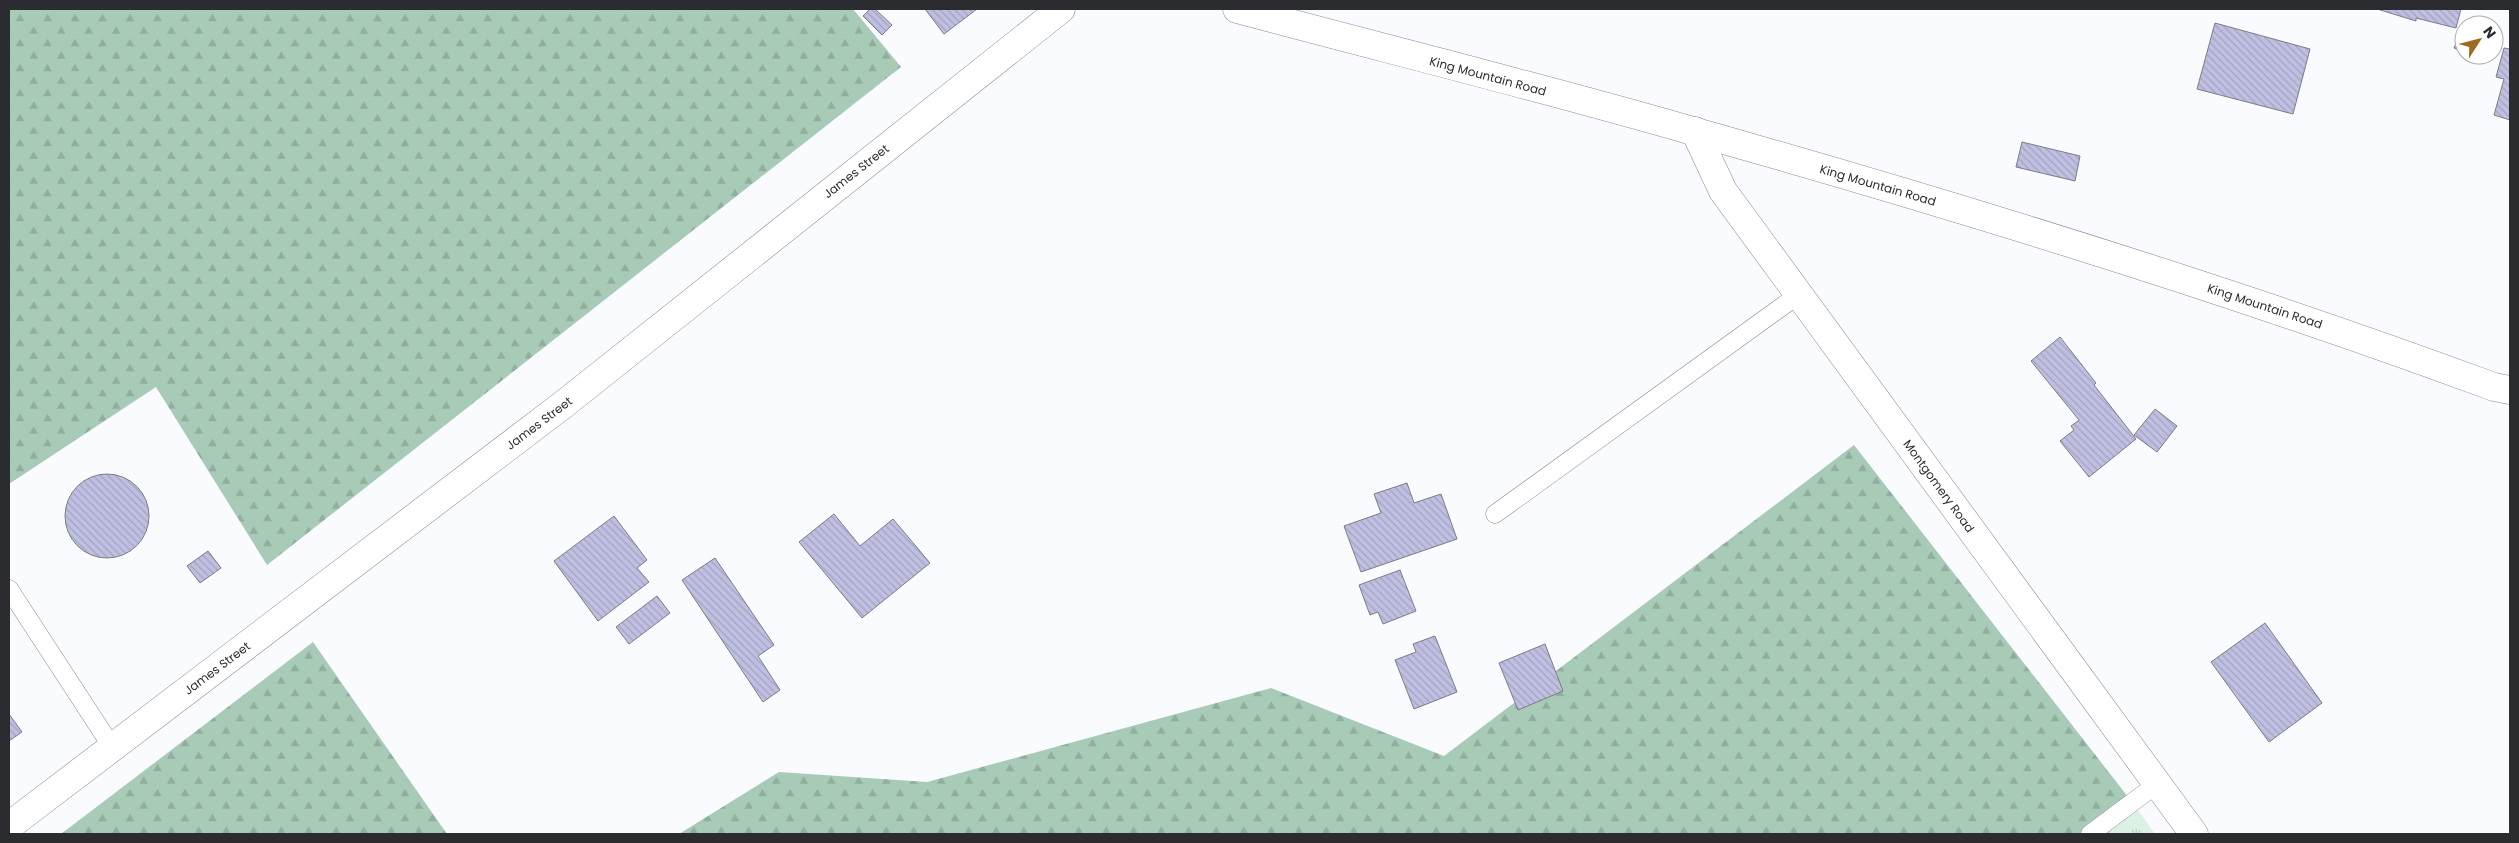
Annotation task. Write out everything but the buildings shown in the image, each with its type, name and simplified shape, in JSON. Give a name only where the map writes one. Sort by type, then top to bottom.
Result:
[{"type":"street","name":"James Street","points":[[9,826],[564,404],[1061,9]]},
{"type":"street","name":"King Mountain Road","points":[[1237,9],[1695,131],[2105,254],[2349,333],[2494,387],[2510,390]]},
{"type":"street","name":"Montgomery Road","points":[[1695,131],[1723,191],[2194,834]]},
{"type":"lane","points":[[1495,514],[1798,295]]},
{"type":"lane","points":[[9,589],[112,747]]},
{"type":"lane","points":[[2090,834],[2157,784]]},
{"type":"green space","points":[[9,9],[853,9],[901,67],[267,565],[156,387],[9,484]]},
{"type":"green space","points":[[1854,445],[2132,802],[2087,834],[679,834],[779,772],[927,782],[1271,688],[1444,756]]},
{"type":"green space","points":[[313,642],[447,834],[61,834]]},
{"type":"green space","points":[[2132,802],[2155,834],[2087,834]]}]
